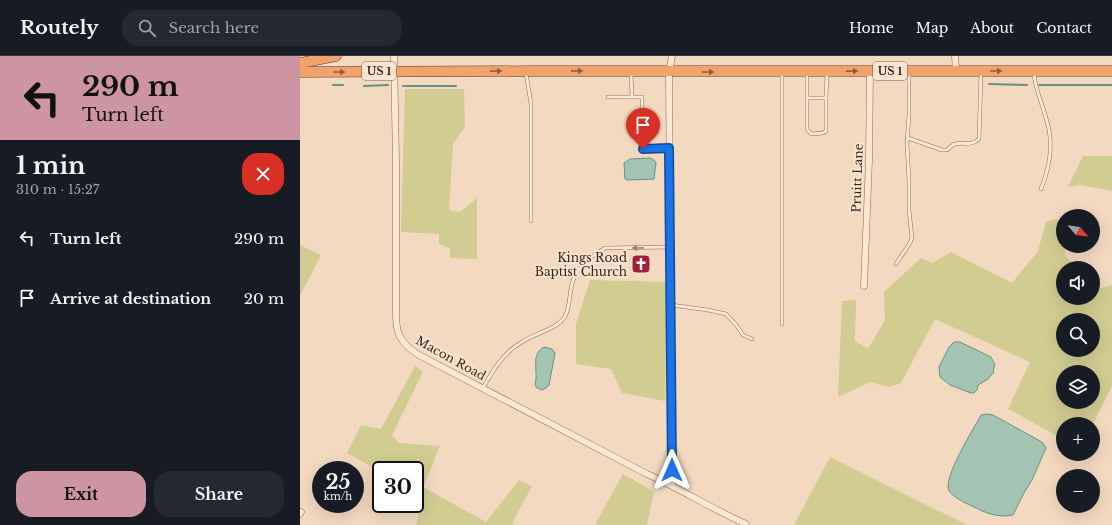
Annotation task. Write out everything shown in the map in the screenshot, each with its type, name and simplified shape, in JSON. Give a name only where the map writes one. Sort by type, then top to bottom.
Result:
[{"type":"highway","points":[[300,63],[336,56]]},
{"type":"highway","name":"US 1","points":[[300,72],[1112,71]]},
{"type":"street","name":"Macon Road","points":[[394,56],[396,314],[398,333],[401,339],[408,348],[417,354],[647,474],[672,485],[722,514],[746,524]]},
{"type":"street","points":[[672,56],[669,72],[672,485]]},
{"type":"street","points":[[955,56],[956,71]]},
{"type":"street","name":"Pruitt Lane","points":[[864,286],[869,160],[870,71]]},
{"type":"lane","points":[[525,71],[531,104],[531,221]]},
{"type":"lane","points":[[908,138],[947,150],[954,144],[972,144],[976,141],[978,139],[981,71]]},
{"type":"lane","points":[[1034,71],[1035,85],[1047,120],[1049,135],[1049,163],[1041,189]]},
{"type":"lane","points":[[631,72],[632,97]]},
{"type":"lane","points":[[782,72],[782,324]]},
{"type":"lane","points":[[806,72],[807,129],[811,134],[823,133],[826,131],[827,72]]},
{"type":"lane","points":[[896,264],[912,238],[909,210],[909,72]]},
{"type":"lane","points":[[608,97],[642,97],[643,149],[669,148]]},
{"type":"lane","points":[[807,98],[826,98]]},
{"type":"lane","points":[[483,388],[492,371],[511,349],[559,324],[567,311],[574,278],[581,266],[594,255],[605,248],[671,247]]},
{"type":"lane","points":[[671,305],[726,314],[743,335],[752,339]]},
{"type":"shaded area","points":[[405,89],[464,89],[465,127],[453,144],[449,210],[460,212],[477,198],[477,259],[450,258],[450,248],[439,244],[439,234],[401,232]]},
{"type":"shaded area","points":[[1083,156],[1112,156],[1112,191],[1080,185],[1068,187]]},
{"type":"shaded area","points":[[650,158],[656,163],[654,179],[625,179],[624,163],[630,159]]},
{"type":"shaded area","points":[[1056,219],[1056,253],[1065,253],[1065,256],[1071,261],[1056,261],[1056,305],[1100,305],[1100,287],[1112,285],[1112,386],[1096,417],[1056,417],[1056,435],[1008,409],[1030,362],[935,319],[901,383],[889,387],[870,382],[838,397],[842,301],[856,300],[855,341],[868,349],[885,320],[884,292],[921,258],[932,263],[951,252],[1012,283],[1038,251],[1046,222]]},
{"type":"shaded area","points":[[300,245],[321,255],[300,296]]},
{"type":"shaded area","points":[[590,280],[667,282],[665,401],[622,393],[611,369],[576,364],[576,324]]},
{"type":"shaded area","points":[[954,342],[960,342],[991,357],[995,365],[994,372],[988,379],[978,385],[977,390],[974,393],[950,385],[940,377],[939,367],[949,347]]},
{"type":"shaded area","points":[[544,347],[552,349],[555,353],[549,385],[542,390],[535,386],[535,383],[538,352]]},
{"type":"shaded area","points":[[415,366],[423,372],[392,435],[399,443],[440,446],[424,485],[424,461],[372,461],[372,467],[364,462],[364,461],[347,453],[361,425],[381,429]]},
{"type":"shaded area","points":[[981,415],[993,415],[1042,442],[1046,448],[1032,480],[1013,515],[1002,516],[987,513],[959,500],[949,491],[948,485],[954,465]]},
{"type":"shaded area","points":[[830,457],[967,525],[794,525]]},
{"type":"shaded area","points":[[623,474],[654,492],[647,525],[595,525]]},
{"type":"shaded area","points":[[519,480],[532,486],[512,523],[516,525],[416,525],[419,513],[424,513],[424,488],[486,522]]},
{"type":"waterway","points":[[989,84],[1027,85]]},
{"type":"waterway","points":[[333,85],[343,85]]},
{"type":"waterway","points":[[364,86],[388,85]]},
{"type":"waterway","points":[[1039,85],[1112,85]]},
{"type":"waterway","points":[[403,86],[456,86]]},
{"type":"place","name":"Kings Road Baptist Church","points":[[641,264]]},
{"type":"route","points":[[643,149],[669,148],[672,470]]}]
